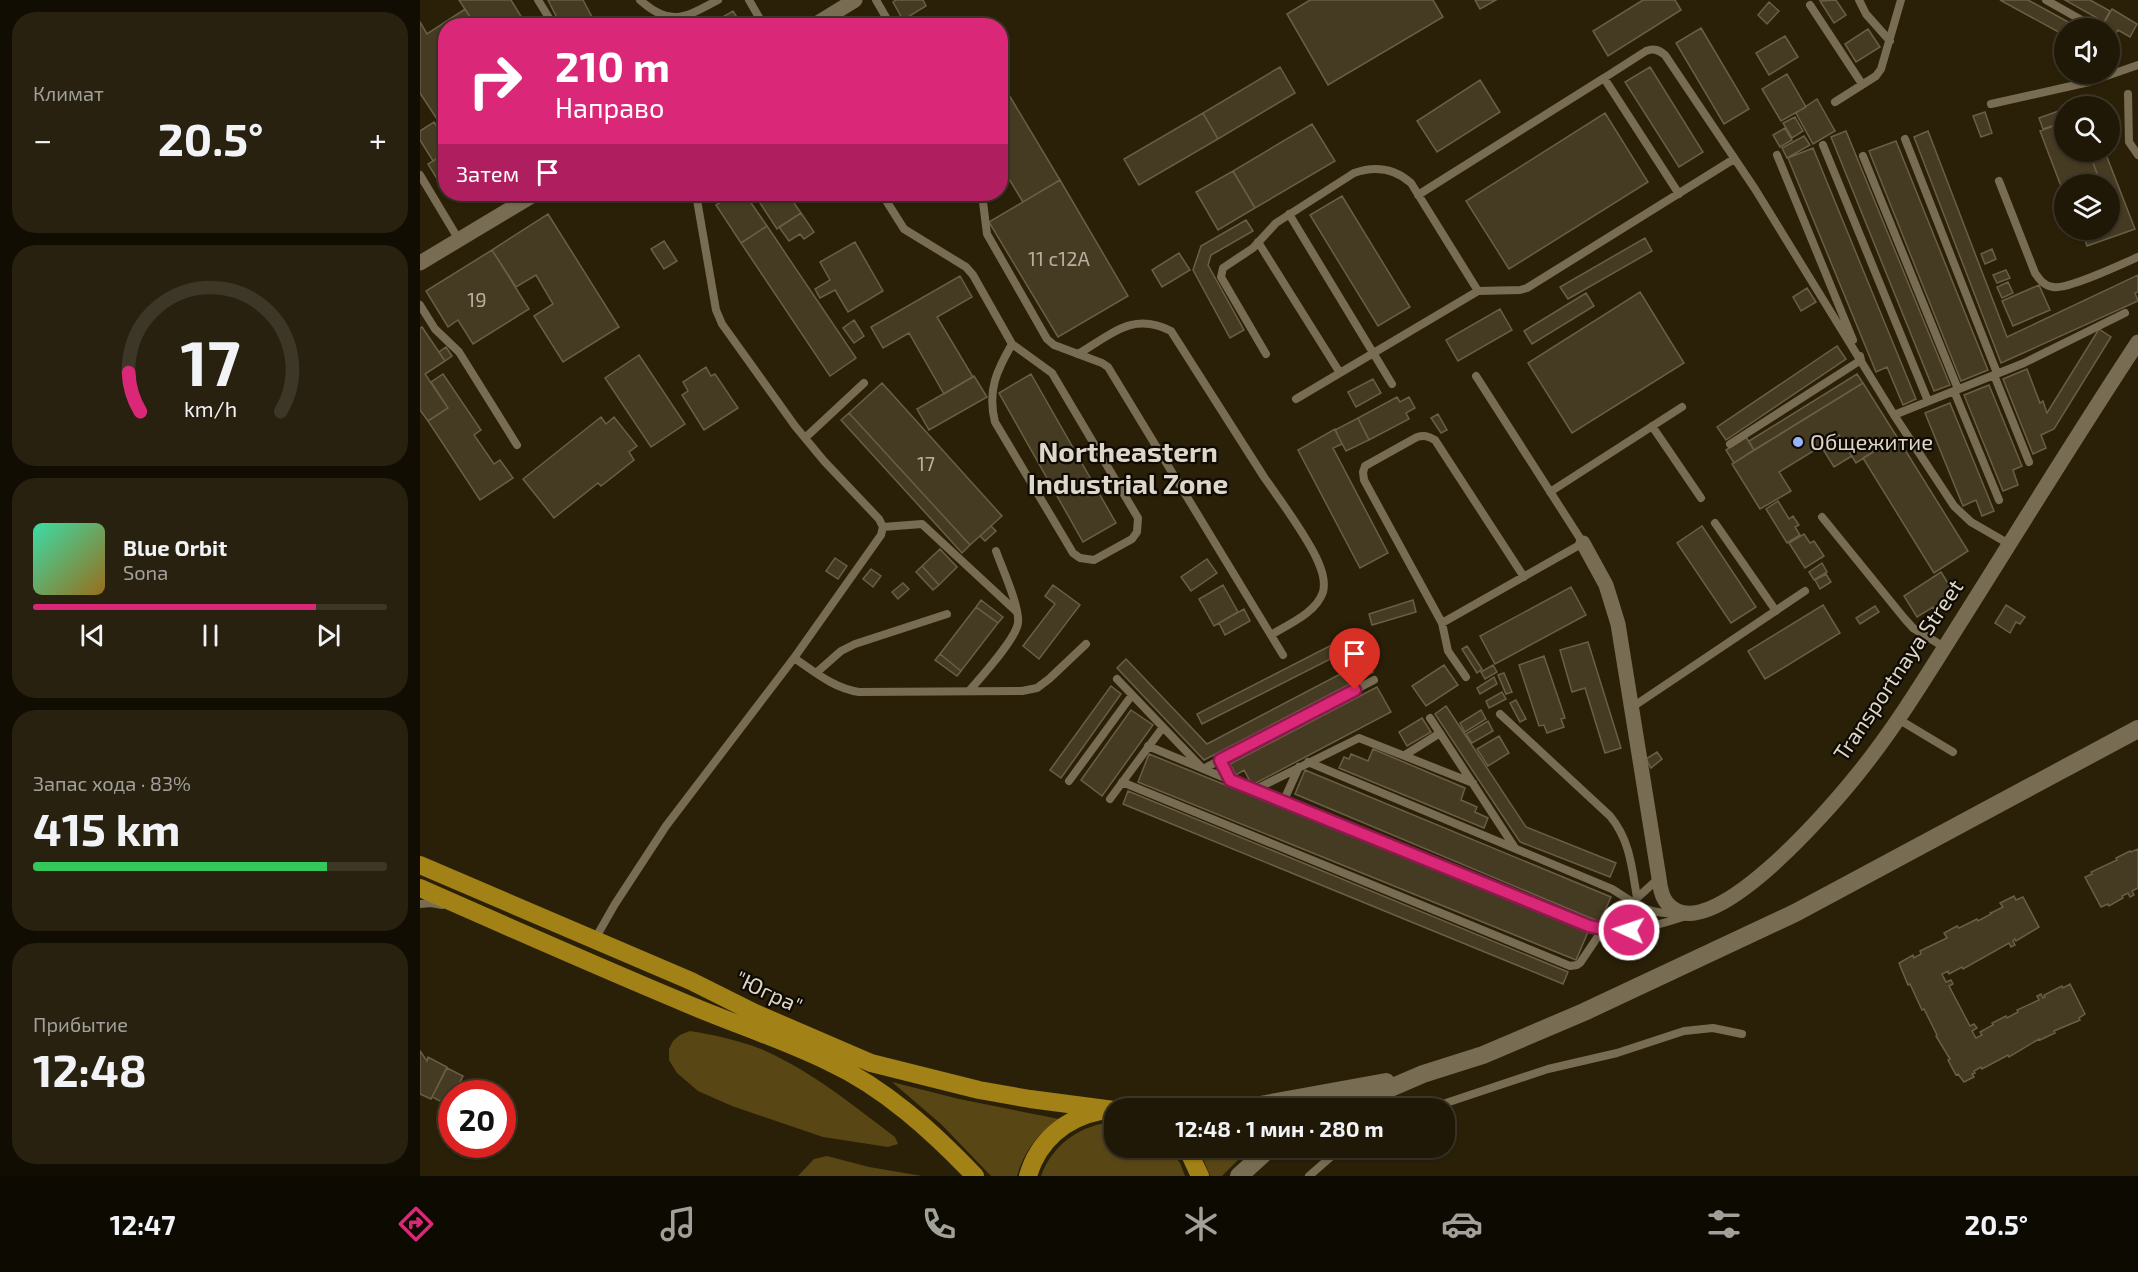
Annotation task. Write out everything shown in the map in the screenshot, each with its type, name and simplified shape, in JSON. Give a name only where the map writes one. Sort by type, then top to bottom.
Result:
[{"type":"highway","name":"\"Югра\"","points":[[420,865],[691,981],[755,1013],[871,1063],[979,1090],[1104,1109]]},
{"type":"highway","name":"\"Югра\"","points":[[420,888],[680,1001],[830,1062],[860,1078],[914,1119],[975,1176]]},
{"type":"highway","name":"\"Югра\"","points":[[1028,1176],[1041,1149],[1059,1129],[1083,1116],[1104,1112]]},
{"type":"highway","points":[[1193,1158],[1200,1176]]},
{"type":"main road","points":[[1367,1098],[1584,1012],[1795,913],[2138,729]]},
{"type":"main road","points":[[1307,1098],[1423,1074]]},
{"type":"main road","points":[[1243,1174],[1260,1158]]},
{"type":"street","points":[[826,18],[855,0]]},
{"type":"street","points":[[420,263],[524,201]]},
{"type":"street","name":"Transportnaya Street","points":[[1692,913],[1708,910],[1733,897],[1761,875],[1792,846],[1856,776],[1898,719],[2138,342]]},
{"type":"street","points":[[1583,543],[1606,585],[1613,606],[1664,898],[1667,904],[1679,912],[1692,913]]},
{"type":"lane","points":[[538,0],[549,18]]},
{"type":"lane","points":[[640,0],[652,11],[670,18],[687,16],[718,0]]},
{"type":"lane","points":[[750,0],[760,18]]},
{"type":"lane","points":[[876,0],[886,18]]},
{"type":"lane","points":[[1859,0],[1866,14],[1890,41]]},
{"type":"lane","points":[[1835,102],[1876,76],[1881,69],[1901,0]]},
{"type":"lane","points":[[2046,0],[2078,18]]},
{"type":"lane","points":[[1810,5],[1862,84]]},
{"type":"lane","points":[[1418,195],[1646,51],[1652,49],[1660,51],[1665,55],[1734,159],[1894,415],[1954,506],[1971,522],[2009,544]]},
{"type":"lane","points":[[1991,104],[2089,82],[2138,65]]},
{"type":"lane","points":[[1604,78],[1679,194]]},
{"type":"lane","points":[[2128,94],[2129,142],[2138,155]]},
{"type":"lane","points":[[1905,140],[2029,462]]},
{"type":"lane","points":[[1823,145],[1928,401]]},
{"type":"lane","points":[[1777,155],[1861,360]]},
{"type":"lane","points":[[1863,156],[1999,500]]},
{"type":"lane","points":[[1296,399],[1478,291],[1527,288],[1734,159]]},
{"type":"lane","points":[[1266,354],[1221,277],[1223,268],[1248,252],[1276,223],[1289,214],[1354,173],[1366,169],[1378,169],[1404,176],[1411,183],[1478,291]]},
{"type":"lane","points":[[420,175],[459,240]]},
{"type":"lane","points":[[1999,181],[2035,273],[2047,286],[2062,287],[2138,258]]},
{"type":"lane","points":[[594,940],[666,826],[794,658],[881,535],[883,527],[879,519],[779,407],[719,318],[697,201]]},
{"type":"lane","points":[[886,201],[904,229],[966,267],[973,275],[1012,344],[1052,373],[1138,518],[1137,532],[1132,539],[1094,560],[1080,558],[1073,553],[995,422],[992,412],[993,382],[1012,344]]},
{"type":"lane","points":[[983,201],[987,234],[1047,339],[1054,345],[1108,367],[1283,655]]},
{"type":"lane","points":[[1289,214],[1392,384]]},
{"type":"lane","points":[[1258,242],[1340,373]]},
{"type":"lane","points":[[420,305],[435,329],[459,352],[518,446]]},
{"type":"lane","points":[[1894,415],[1995,374],[2125,313]]},
{"type":"lane","points":[[1078,354],[1136,322],[1151,322],[1171,331],[1294,520],[1321,570],[1324,580],[1323,590],[1313,609],[1271,635]]},
{"type":"lane","points":[[1730,444],[1861,360]]},
{"type":"lane","points":[[1442,624],[1583,543],[1476,376]]},
{"type":"lane","points":[[805,438],[864,383]]},
{"type":"lane","points":[[1550,492],[1682,407]]},
{"type":"lane","points":[[1652,426],[1701,498]]},
{"type":"lane","points":[[1466,678],[1448,651],[1442,624],[1364,480],[1363,472],[1370,462],[1422,435],[1435,440],[1524,577]]},
{"type":"lane","points":[[1822,517],[1913,628],[1944,648]]},
{"type":"lane","points":[[1715,523],[1776,611]]},
{"type":"lane","points":[[883,527],[922,524],[1017,612]]},
{"type":"lane","points":[[969,691],[1010,640],[1018,623],[1017,612],[996,551]]},
{"type":"lane","points":[[1632,708],[1805,591]]},
{"type":"lane","points":[[816,673],[841,651],[855,644],[947,614]]},
{"type":"lane","points":[[794,658],[833,685],[845,690],[859,692],[1022,691],[1037,687],[1049,679],[1086,645]]},
{"type":"lane","points":[[1117,679],[1203,769]]},
{"type":"lane","points":[[1203,769],[1374,680]]},
{"type":"lane","points":[[1069,781],[1132,695]]},
{"type":"lane","points":[[1500,714],[1618,826],[1628,845],[1634,900]]},
{"type":"lane","points":[[1430,718],[1516,849]]},
{"type":"lane","points":[[1898,719],[1953,752]]},
{"type":"lane","points":[[1110,799],[1163,727]]},
{"type":"lane","points":[[1405,755],[1440,733]]},
{"type":"lane","points":[[1254,790],[1359,738],[1473,783]]},
{"type":"lane","points":[[1148,746],[1578,921],[1603,929],[1643,928],[1692,913]]},
{"type":"lane","points":[[1220,760],[1230,780]]},
{"type":"lane","points":[[1308,762],[1612,889],[1652,912],[1692,913]]},
{"type":"lane","points":[[1283,802],[1299,767]]},
{"type":"lane","points":[[1122,782],[1570,966],[1580,963],[1603,929],[1659,878]]},
{"type":"lane","points":[[420,904],[431,903],[480,914]]},
{"type":"lane","points":[[1455,1100],[1548,1069],[1617,1053],[1684,1031],[1713,1028],[1742,1034]]},
{"type":"lane","points":[[1309,1176],[1330,1158]]},
{"type":"shaded area","points":[[690,1031],[744,1043],[779,1057],[847,1101],[895,1137],[898,1144],[888,1147],[823,1137],[732,1106],[698,1091],[677,1073],[669,1060],[669,1049],[673,1041]]},
{"type":"shaded area","points":[[892,1082],[959,1099],[1059,1119],[1033,1143],[1017,1176],[991,1176],[941,1124]]},
{"type":"shaded area","points":[[1104,1124],[1104,1158],[1176,1158],[1185,1176],[1041,1176],[1050,1157],[1064,1142],[1090,1127]]},
{"type":"shaded area","points":[[827,1156],[869,1167],[922,1176],[798,1176],[814,1159]]},
{"type":"shaded area","points":[[1203,1158],[1240,1158],[1222,1176],[1210,1176]]},
{"type":"building","points":[[459,0],[511,0],[522,18],[471,18]]},
{"type":"building","points":[[548,0],[583,0],[592,18],[557,18]]},
{"type":"building","points":[[923,0],[926,6],[906,18],[902,18],[893,2]]},
{"type":"building","points":[[1310,0],[1433,0],[1443,17],[1328,85],[1287,14]]},
{"type":"building","points":[[1475,0],[1496,0],[1480,9]]},
{"type":"building","points":[[1643,0],[1675,0],[1681,10],[1608,56],[1593,31]]},
{"type":"building","points":[[1836,0],[1846,15],[1834,23],[1820,1]]},
{"type":"building","points":[[2000,0],[2028,0],[2061,18],[2054,18],[2054,30]]},
{"type":"building","points":[[2065,0],[2090,0],[2110,11],[2106,18],[2097,18]]},
{"type":"building","points":[[1769,2],[1779,11],[1767,24],[1758,15]]},
{"type":"building","points":[[465,9],[471,18],[451,18]]},
{"type":"building","points":[[2112,9],[2137,24],[2130,37],[2120,31],[2120,18],[2107,18]]},
{"type":"building","points":[[733,11],[737,18],[721,18]]},
{"type":"building","points":[[420,22],[427,34],[438,27],[438,121],[420,93]]},
{"type":"building","points":[[1701,28],[1749,109],[1724,124],[1676,43]]},
{"type":"building","points":[[1868,29],[1880,47],[1856,62],[1845,44]]},
{"type":"building","points":[[1785,36],[1798,57],[1769,75],[1756,53]]},
{"type":"building","points":[[1280,67],[1295,93],[1218,139],[1203,113]]},
{"type":"building","points":[[1650,67],[1703,152],[1679,167],[1625,82]]},
{"type":"building","points":[[1787,74],[1806,107],[1781,121],[1762,89]]},
{"type":"building","points":[[1480,80],[1500,112],[1437,152],[1417,121]]},
{"type":"building","points":[[1008,93],[1060,180],[1023,202],[1008,177]]},
{"type":"building","points":[[1817,99],[1835,131],[1813,144],[1796,113]]},
{"type":"building","points":[[1985,112],[1992,133],[1981,137],[1973,116]]},
{"type":"building","points":[[1203,113],[1218,139],[1139,185],[1124,159]]},
{"type":"building","points":[[1605,113],[1648,182],[1509,269],[1466,201]]},
{"type":"building","points":[[2054,113],[2054,125],[2043,129],[2039,118]]},
{"type":"building","points":[[1795,117],[1803,131],[1792,138],[1783,123]]},
{"type":"building","points":[[434,122],[438,128],[438,158],[433,161],[420,140],[420,131]]},
{"type":"building","points":[[1312,124],[1335,161],[1255,208],[1233,171]]},
{"type":"building","points":[[2054,126],[2054,162],[2093,162],[2097,174],[2056,174],[2040,131]]},
{"type":"building","points":[[1785,128],[1792,140],[1780,147],[1773,135]]},
{"type":"building","points":[[1846,131],[1950,385],[1934,391],[1831,137]]},
{"type":"building","points":[[1928,131],[2007,337],[2138,275],[2138,292],[2135,293],[2138,301],[2001,363],[1914,137]]},
{"type":"building","points":[[1804,136],[1810,145],[1787,158],[1782,148]]},
{"type":"building","points":[[1896,141],[1988,370],[1961,381],[1869,151]]},
{"type":"building","points":[[1813,148],[1916,399],[1903,405],[1887,367],[1876,372],[1788,158]]},
{"type":"building","points":[[438,158],[438,180],[428,164]]},
{"type":"building","points":[[2093,162],[2109,162],[2114,174],[2097,174]]},
{"type":"building","points":[[1233,171],[1255,208],[1218,230],[1196,192]]},
{"type":"building","points":[[1060,180],[1128,296],[1058,337],[989,222]]},
{"type":"building","points":[[2120,190],[2135,229],[2120,234]]},
{"type":"building","points":[[1342,196],[1410,307],[1378,326],[1310,215]]},
{"type":"building","points":[[722,201],[750,201],[767,226],[741,243],[716,205]]},
{"type":"building","points":[[759,201],[793,201],[801,213],[777,229]]},
{"type":"building","points":[[801,213],[814,232],[804,239],[800,234],[789,241],[779,227]]},
{"type":"building","points":[[548,214],[619,327],[563,362],[534,316],[553,304],[536,275],[516,287],[492,250]]},
{"type":"building","points":[[1246,220],[1253,231],[1211,255],[1208,265],[1244,330],[1230,338],[1193,270],[1201,246]]},
{"type":"building","points":[[767,226],[856,358],[830,376],[741,243]]},
{"type":"building","points":[[1645,238],[1652,251],[1568,299],[1560,287]]},
{"type":"building","points":[[2085,240],[2104,240],[2087,246]]},
{"type":"building","points":[[664,241],[677,261],[664,269],[651,249]]},
{"type":"building","points":[[855,242],[883,291],[848,312],[835,290],[820,298],[815,289],[830,280],[820,262]]},
{"type":"building","points":[[1992,249],[1996,259],[1985,264],[1981,254]]},
{"type":"building","points":[[492,250],[529,309],[473,344],[458,320],[448,327],[426,291]]},
{"type":"building","points":[[1179,253],[1190,270],[1162,287],[1152,270]]},
{"type":"building","points":[[2006,270],[2010,278],[1997,283],[1993,275]]},
{"type":"building","points":[[960,276],[972,297],[937,317],[973,377],[944,394],[909,333],[883,348],[871,327]]},
{"type":"building","points":[[2008,282],[2013,293],[2002,298],[1997,287]]},
{"type":"building","points":[[2039,285],[2050,310],[2013,326],[2002,301]]},
{"type":"building","points":[[1807,288],[1816,302],[1801,311],[1793,297]]},
{"type":"building","points":[[1640,292],[1684,363],[1572,433],[1528,363]]},
{"type":"building","points":[[1586,293],[1594,306],[1532,344],[1524,331]]},
{"type":"building","points":[[1500,309],[1512,330],[1458,361],[1446,340]]},
{"type":"building","points":[[854,320],[864,336],[854,343],[843,328]]},
{"type":"building","points":[[422,327],[445,361],[425,374],[448,408],[428,421],[420,410],[420,328]]},
{"type":"building","points":[[2099,329],[2111,337],[2054,429],[2041,435],[2046,448],[2033,454],[2003,379],[2027,369],[2040,403],[2043,401],[2047,413]]},
{"type":"building","points":[[1837,346],[1846,359],[1726,440],[1717,427]]},
{"type":"building","points":[[446,347],[452,356],[445,361],[439,352]]},
{"type":"building","points":[[639,355],[685,424],[651,447],[605,378]]},
{"type":"building","points":[[706,367],[711,376],[715,374],[738,408],[704,430],[682,395],[688,391],[683,382]]},
{"type":"building","points":[[443,374],[481,430],[474,435],[494,464],[500,460],[513,478],[480,500],[428,421],[448,408],[431,382]]},
{"type":"building","points":[[1031,374],[1116,523],[1083,542],[999,393]]},
{"type":"building","points":[[1857,374],[1863,383],[1754,450],[1749,441]]},
{"type":"building","points":[[974,376],[987,397],[929,430],[917,409]]},
{"type":"building","points":[[1373,379],[1381,393],[1356,407],[1348,392]]},
{"type":"building","points":[[882,383],[1002,516],[970,545],[849,413]]},
{"type":"building","name":"Общежитие","points":[[1863,383],[1897,437],[1856,463],[1839,435],[1779,472],[1791,491],[1760,509],[1732,464]]},
{"type":"building","points":[[1989,385],[2022,466],[2013,470],[2018,485],[2003,491],[1964,395]]},
{"type":"building","points":[[1397,397],[1400,402],[1409,397],[1415,408],[1406,413],[1409,419],[1369,440],[1358,418]]},
{"type":"building","points":[[1950,403],[1994,511],[1982,516],[1976,500],[1963,506],[1925,413]]},
{"type":"building","points":[[849,413],[970,545],[962,553],[841,420]]},
{"type":"building","points":[[1438,414],[1447,430],[1441,433],[1431,418]]},
{"type":"building","points":[[601,417],[606,424],[614,417],[637,446],[629,452],[634,460],[601,486],[598,483],[554,518],[523,479]]},
{"type":"building","points":[[1358,418],[1369,440],[1346,451],[1335,430]]},
{"type":"building","points":[[1335,429],[1342,444],[1333,448],[1388,553],[1360,568],[1298,450]]},
{"type":"building","points":[[1839,435],[1852,456],[1834,467],[1821,446]]},
{"type":"building","points":[[1746,437],[1754,450],[1734,463],[1726,450]]},
{"type":"building","points":[[1897,437],[1968,551],[1934,573],[1863,458]]},
{"type":"building","points":[[1778,501],[1789,519],[1793,516],[1799,525],[1795,527],[1800,535],[1787,543],[1766,509]]},
{"type":"building","points":[[991,526],[996,531],[985,541],[980,536]]},
{"type":"building","points":[[1702,526],[1756,607],[1731,623],[1677,543]]},
{"type":"building","points":[[1804,534],[1810,543],[1814,541],[1824,556],[1805,568],[1789,543]]},
{"type":"building","points":[[940,549],[957,567],[939,585],[922,566]]},
{"type":"building","points":[[835,558],[847,566],[838,579],[826,571]]},
{"type":"building","points":[[1207,559],[1217,573],[1191,591],[1181,577]]},
{"type":"building","points":[[1822,563],[1827,572],[1814,580],[1809,572]]},
{"type":"building","points":[[922,566],[939,585],[933,590],[916,572]]},
{"type":"building","points":[[871,569],[881,576],[873,587],[863,579]]},
{"type":"building","points":[[1941,572],[1954,593],[1938,604],[1940,607],[1935,611],[1933,607],[1917,617],[1904,596]]},
{"type":"building","points":[[1826,574],[1831,582],[1820,589],[1815,580]]},
{"type":"building","points":[[903,583],[909,589],[898,599],[892,592]]},
{"type":"building","points":[[1053,585],[1080,605],[1039,659],[1023,646],[1055,604],[1045,596]]},
{"type":"building","points":[[1223,585],[1238,612],[1214,626],[1199,599]]},
{"type":"building","points":[[1571,587],[1586,615],[1495,664],[1480,636]]},
{"type":"building","points":[[981,600],[1003,617],[998,623],[976,607]]},
{"type":"building","points":[[1413,600],[1416,612],[1372,625],[1369,614]]},
{"type":"building","points":[[1823,605],[1840,633],[1765,679],[1748,651]]},
{"type":"building","points":[[2006,605],[2025,617],[2020,624],[2016,622],[2010,633],[1995,623]]},
{"type":"building","points":[[1875,606],[1879,612],[1860,624],[1856,618]]},
{"type":"building","points":[[976,607],[998,623],[961,671],[940,654]]},
{"type":"building","points":[[1244,609],[1250,621],[1225,635],[1219,623]]},
{"type":"building","points":[[1355,633],[1360,644],[1202,724],[1197,714]]},
{"type":"building","points":[[1588,642],[1621,748],[1605,753],[1585,688],[1572,692],[1560,650]]},
{"type":"building","points":[[1467,646],[1482,669],[1477,673],[1462,649]]},
{"type":"building","points":[[940,654],[961,671],[957,676],[935,660]]},
{"type":"building","points":[[1544,656],[1565,718],[1561,719],[1564,727],[1547,733],[1544,725],[1539,726],[1519,665]]},
{"type":"building","points":[[1126,659],[1207,744],[1367,660],[1373,672],[1204,760],[1117,668]]},
{"type":"building","points":[[1444,665],[1458,685],[1426,706],[1412,686]]},
{"type":"building","points":[[1493,665],[1497,672],[1485,679],[1481,672]]},
{"type":"building","points":[[1504,673],[1512,692],[1506,694],[1498,675]]},
{"type":"building","points":[[1494,677],[1497,684],[1480,694],[1477,688]]},
{"type":"building","points":[[1111,686],[1121,694],[1061,778],[1050,770]]},
{"type":"building","points":[[1377,687],[1391,712],[1252,785],[1244,770],[1236,775],[1230,764]]},
{"type":"building","points":[[1502,692],[1506,699],[1489,708],[1486,701]]},
{"type":"building","points":[[1516,700],[1526,719],[1520,722],[1510,703]]},
{"type":"building","points":[[1446,706],[1526,827],[1616,863],[1610,877],[1520,842],[1435,714]]},
{"type":"building","points":[[1131,710],[1153,725],[1102,796],[1081,780]]},
{"type":"building","points":[[1481,710],[1486,719],[1465,732],[1460,723]]},
{"type":"building","points":[[1422,718],[1431,732],[1407,746],[1399,732]]},
{"type":"building","points":[[1488,721],[1493,731],[1472,743],[1466,734]]},
{"type":"building","points":[[1499,736],[1509,753],[1488,766],[1477,749]]},
{"type":"building","points":[[1373,749],[1465,788],[1461,800],[1477,807],[1475,812],[1488,818],[1484,828],[1339,768],[1344,757],[1349,759],[1351,754],[1368,761]]},
{"type":"building","points":[[1657,752],[1662,759],[1651,768],[1646,759]]},
{"type":"building","points":[[1149,754],[1588,932],[1576,960],[1138,782]]},
{"type":"building","points":[[1305,770],[1611,897],[1600,922],[1295,794]]},
{"type":"building","points":[[1128,791],[1568,972],[1563,984],[1123,804]]},
{"type":"building","points":[[2138,849],[2138,888],[2132,891],[2134,895],[2130,897],[2128,893],[2109,906],[2108,904],[2101,907],[2085,877],[2117,860],[2116,858]]},
{"type":"building","points":[[2014,896],[2016,900],[2023,897],[2039,927],[2016,941],[2015,939],[2013,941],[2015,945],[2011,947],[2009,943],[1963,969],[1962,967],[1949,974],[1948,971],[1942,974],[1946,982],[1951,980],[1953,984],[1949,986],[1970,1026],[1974,1024],[1977,1028],[1972,1031],[1976,1038],[1982,1035],[1980,1032],[1993,1025],[1992,1023],[2006,1016],[2007,1018],[2018,1012],[2017,1010],[2039,1000],[2037,996],[2041,994],[2043,998],[2044,995],[2070,984],[2085,1014],[2079,1018],[2080,1020],[2054,1031],[2055,1033],[2039,1039],[2009,1057],[2008,1055],[1982,1069],[1981,1067],[1974,1071],[1975,1073],[1972,1074],[1974,1077],[1964,1082],[1958,1074],[1956,1075],[1924,1009],[1922,1010],[1910,984],[1908,985],[1899,963],[1913,955],[1914,958],[1921,954],[1920,951],[1947,938],[1944,933],[1957,926],[1959,928],[1991,914],[1990,912],[2003,907],[2000,903]]},
{"type":"building","points":[[420,1051],[427,1061],[428,1057],[447,1067],[440,1080],[438,1080],[431,1099],[420,1094]]},
{"type":"building","points":[[447,1068],[463,1076],[461,1080],[441,1080]]},
{"type":"building","points":[[438,1085],[438,1100],[432,1097]]},
{"type":"place","name":"Общежитие","points":[[1798,442]]},
{"type":"district","name":"Northeastern Industrial Zone","points":[[1128,468]]},
{"type":"route","points":[[1355,690],[1220,760],[1230,780],[1589,926],[1629,930]]}]
